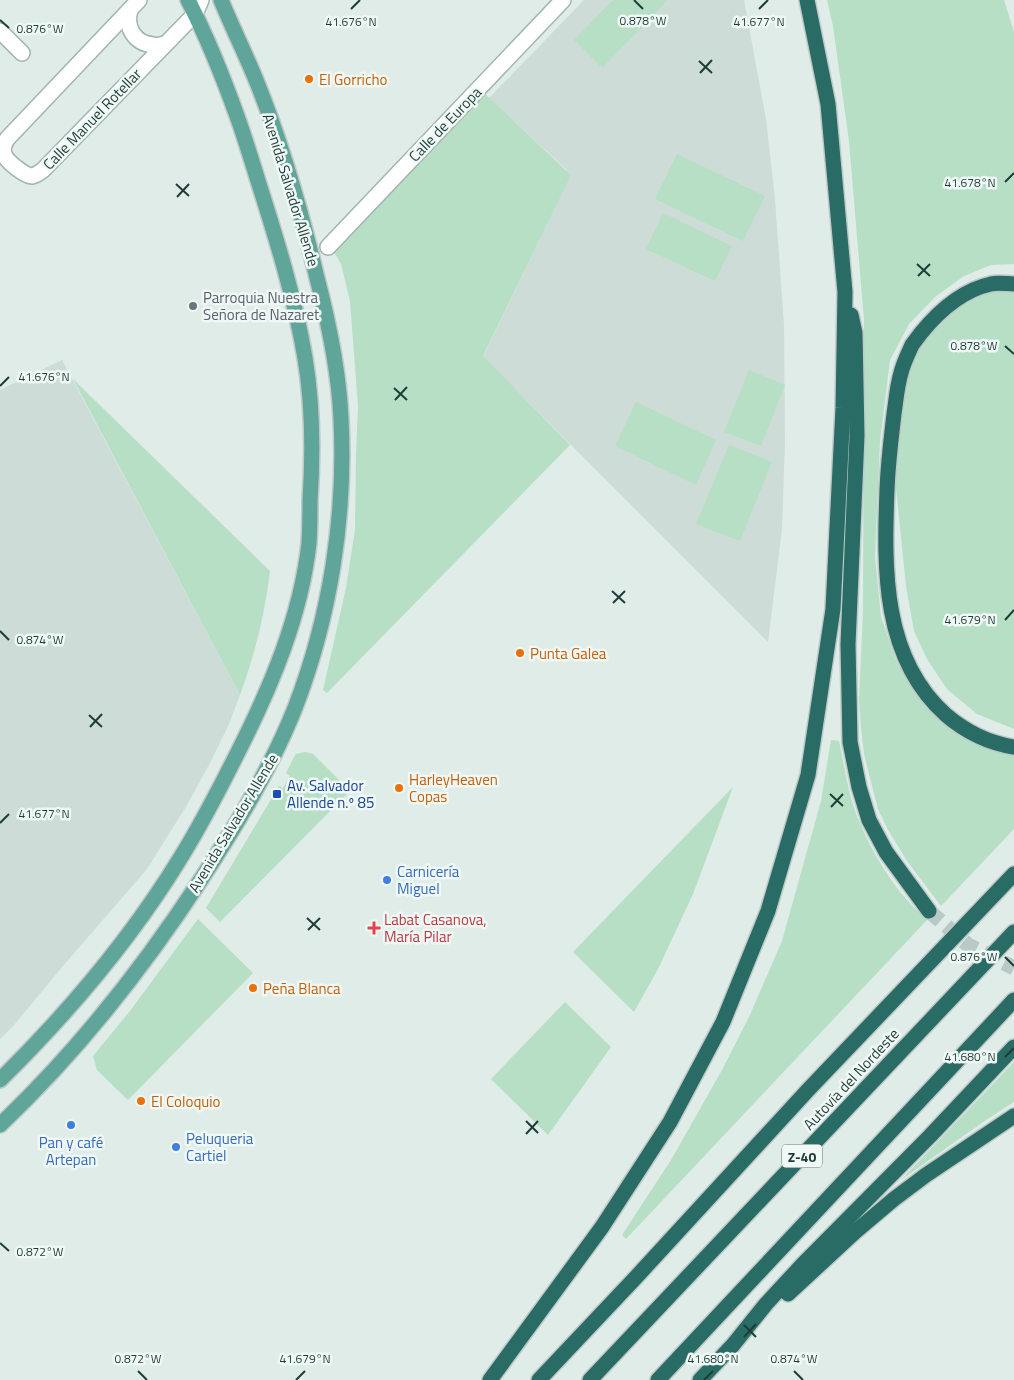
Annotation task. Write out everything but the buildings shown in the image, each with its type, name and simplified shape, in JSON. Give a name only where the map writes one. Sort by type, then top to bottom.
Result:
[{"type":"highway","points":[[490,1380],[602,1227],[670,1122],[724,1022],[768,912],[808,775],[833,609],[843,408],[845,292],[828,104],[807,0]]},
{"type":"highway","points":[[1014,284],[993,283],[971,291],[947,306],[929,323],[913,343],[900,374],[888,455],[886,539],[887,585],[893,622],[903,653],[915,679],[933,704],[958,726],[980,738],[1014,747]]},
{"type":"highway","points":[[845,292],[855,332],[857,436],[848,644],[850,742],[859,787],[869,820],[886,852],[929,911]]},
{"type":"highway","points":[[538,1380],[639,1274],[808,1090],[1014,874]]},
{"type":"highway","name":"Autovía del Nordeste","points":[[590,1380],[1014,932]]},
{"type":"highway","points":[[658,1380],[1014,1000]]},
{"type":"highway","points":[[700,1380],[803,1264],[930,1136],[1014,1046]]},
{"type":"highway","points":[[733,1344],[855,1232],[918,1181],[1014,1116]]},
{"type":"highway","points":[[968,1146],[1014,1123]]},
{"type":"main road","name":"Avenida Salvador Allende","points":[[0,1125],[56,1067],[108,1007],[158,943],[224,844],[276,750],[294,709],[303,686],[329,591],[337,542],[342,463],[338,379],[327,316],[302,219],[283,156],[256,80],[221,0]]},
{"type":"main road","name":"Avenida Salvador Allende","points":[[0,1080],[42,1038],[86,989],[131,931],[180,858],[247,734],[276,670],[298,599],[309,544],[312,467],[309,396],[305,359],[290,287],[237,115],[195,5]]},
{"type":"street","name":"Calle de Europa","points":[[328,247],[563,0]]},
{"type":"street","name":"Calle Manuel Rotellar","points":[[134,5],[128,18],[129,26],[138,40],[154,46],[164,44]]},
{"type":"street","name":"Calle Manuel Rotellar","points":[[134,5],[7,139],[3,153],[24,174],[31,176],[43,170],[164,44],[195,5]]},
{"type":"street","points":[[0,31],[22,54]]},
{"type":"shaded area","points":[[584,0],[744,0],[766,119],[775,199],[784,325],[785,442],[782,529],[768,642],[483,357],[551,216],[567,170],[489,98]]},
{"type":"shaded area","points":[[62,360],[240,695],[229,724],[211,761],[187,805],[147,869],[0,1039],[0,390]]},
{"type":"green space","points":[[613,0],[668,0],[602,68],[574,40]]},
{"type":"green space","points":[[827,0],[1004,0],[1014,32],[1014,264],[991,265],[964,276],[935,297],[909,324],[890,360],[880,441],[875,557],[881,617],[896,660],[910,685],[926,707],[947,725],[1014,752],[1014,829],[941,906],[907,861],[887,828],[878,809],[864,754],[859,699],[863,612],[864,320],[849,141],[833,26]]},
{"type":"green space","points":[[480,89],[571,175],[483,356],[570,445],[327,693],[323,690],[346,588],[355,530],[358,406],[350,301],[341,264],[330,245]]},
{"type":"green space","points":[[677,154],[765,196],[743,241],[655,199]]},
{"type":"green space","points":[[663,213],[732,246],[715,281],[646,249]]},
{"type":"green space","points":[[971,291],[1014,291],[1014,729],[977,714],[947,689],[927,659],[914,631],[906,586],[891,439],[908,356]]},
{"type":"green space","points":[[749,370],[785,385],[761,446],[724,432]]},
{"type":"green space","points":[[73,379],[270,571],[259,634],[240,695]]},
{"type":"green space","points":[[636,402],[716,440],[696,485],[615,446]]},
{"type":"green space","points":[[729,445],[772,462],[740,541],[696,524]]},
{"type":"green space","points":[[831,740],[839,741],[852,800],[870,845],[900,891],[927,920],[626,1239],[622,1235],[671,1160],[722,1070],[749,1017],[782,941],[821,801]]},
{"type":"green space","points":[[305,752],[313,754],[350,791],[220,922],[206,908],[279,786],[283,788],[290,776],[286,773],[294,757],[296,754]]},
{"type":"green space","points":[[733,787],[693,894],[658,969],[634,1012],[573,952]]},
{"type":"green space","points":[[198,919],[253,973],[128,1100],[97,1070],[93,1056],[130,1011]]},
{"type":"green space","points":[[565,1002],[611,1047],[548,1135],[491,1079]]},
{"type":"green space","points":[[1014,1062],[1014,1102],[901,1180]]},
{"type":"tunnel","points":[[929,911],[968,945],[1014,968]]},
{"type":"place","name":"El Gorricho","points":[[309,79]]},
{"type":"place","name":"Parroquia Nuestra Señora de Nazaret","points":[[193,306]]},
{"type":"place","name":"Punta Galea","points":[[520,653]]},
{"type":"place","name":"HarleyHeaven Copas","points":[[399,788]]},
{"type":"place","name":"Av. Salvador Allende n.º 85","points":[[277,794]]},
{"type":"place","name":"Carnicería Miguel","points":[[387,880]]},
{"type":"place","name":"Labat Casanova, María Pilar","points":[[374,928]]},
{"type":"place","name":"Peña Blanca","points":[[253,988]]},
{"type":"place","name":"El Coloquio","points":[[141,1101]]},
{"type":"place","name":"Pan y café Artepan","points":[[71,1125]]},
{"type":"place","name":"Peluqueria Cartiel","points":[[176,1147]]}]
